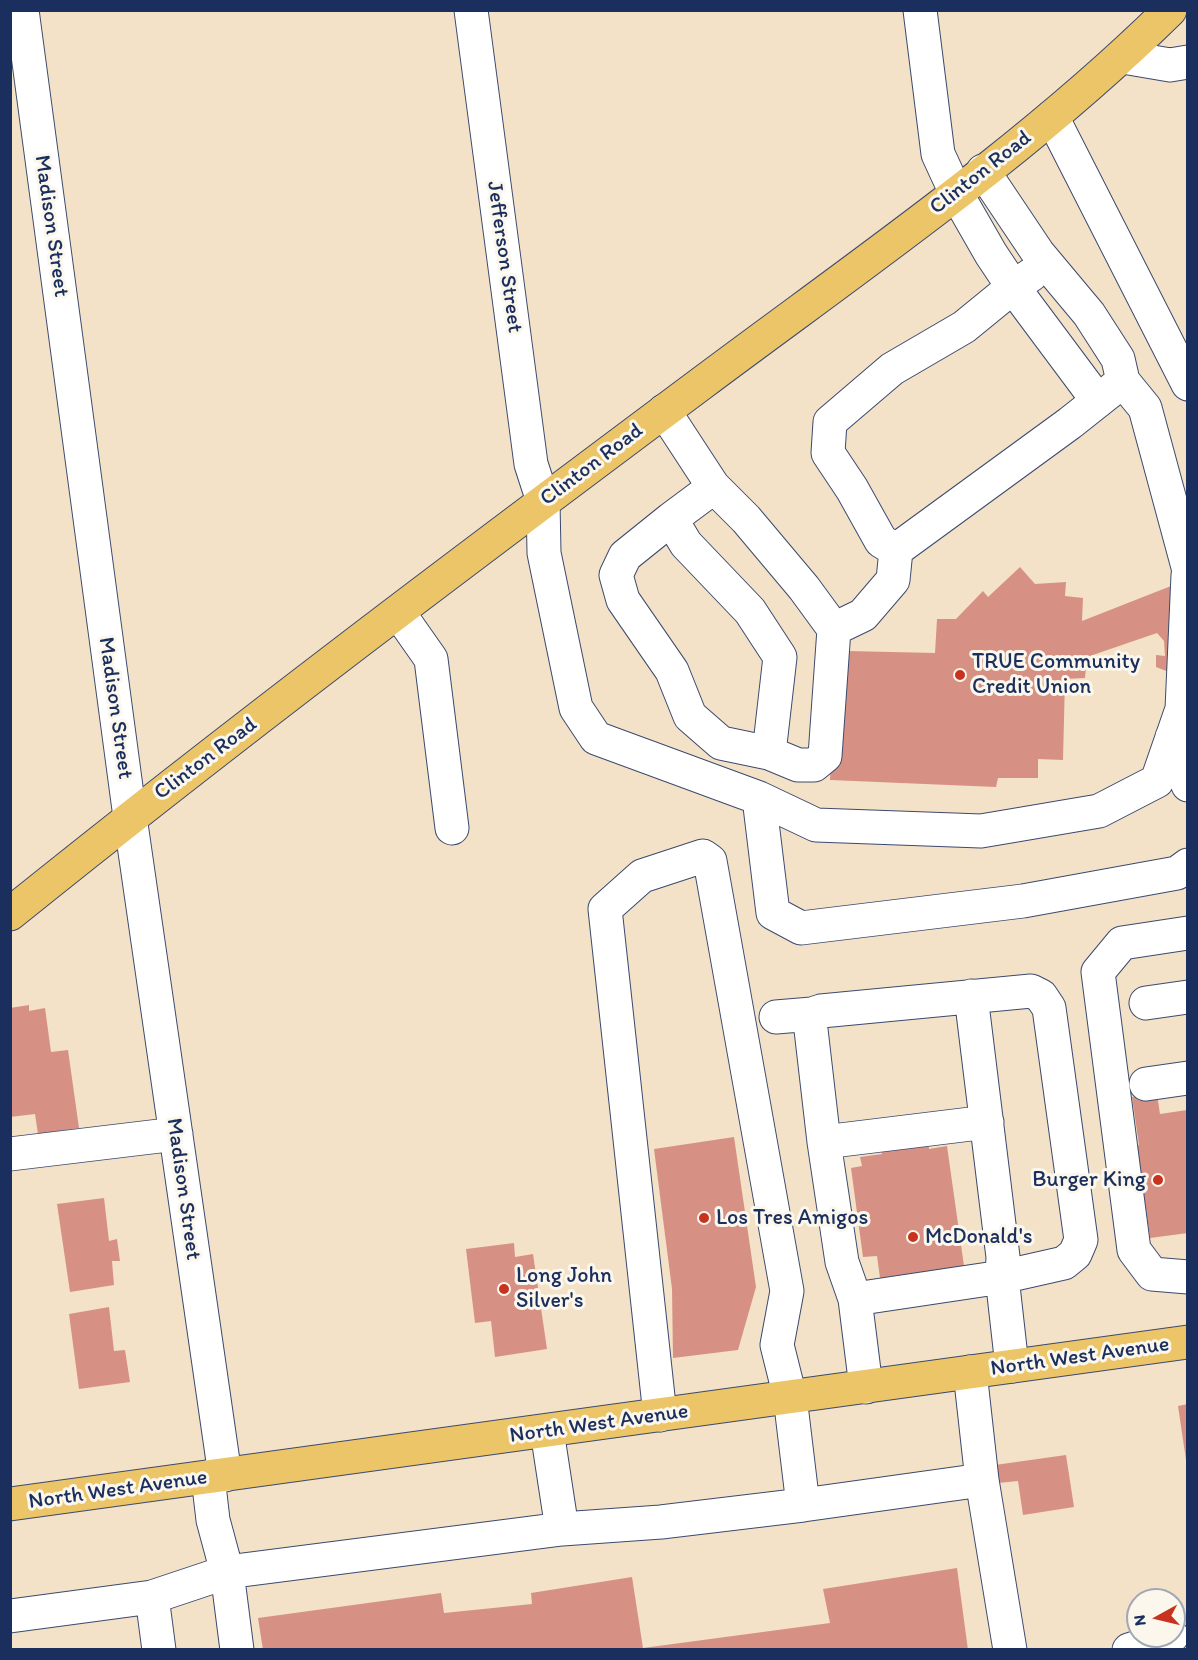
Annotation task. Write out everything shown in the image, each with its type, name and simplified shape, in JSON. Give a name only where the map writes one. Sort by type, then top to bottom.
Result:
[{"type":"main road","name":"Clinton Road","points":[[10,914],[130,817],[543,501],[956,194],[1123,57],[1170,10]]},
{"type":"main road","name":"North West Avenue","points":[[10,1504],[1188,1342]]},
{"type":"street","name":"Madison Street","points":[[22,10],[130,817],[176,1134],[216,1476],[213,1520],[227,1572],[237,1650]]},
{"type":"street","name":"Jefferson Street","points":[[471,10],[531,464],[543,501],[544,553],[576,708],[596,738],[759,798],[816,825],[981,831],[1099,811],[1157,782],[1182,709],[1188,575]]},
{"type":"street","points":[[920,10],[938,154],[956,194],[1013,287],[1098,401]]},
{"type":"street","points":[[1123,57],[1170,65],[1188,62]]},
{"type":"street","points":[[1052,117],[1188,384]]},
{"type":"street","points":[[983,171],[1048,264],[1089,314],[1118,359],[1123,381],[1145,408],[1188,567]]},
{"type":"street","points":[[896,550],[881,541],[852,489],[828,453],[830,422],[892,369],[964,327],[1013,287],[1048,264]]},
{"type":"street","points":[[834,629],[863,615],[893,580],[896,550],[1123,381]]},
{"type":"street","points":[[664,411],[714,487],[746,519],[804,588],[834,629],[825,756],[814,765],[798,765],[769,753],[721,743],[690,716],[672,671],[623,600],[616,575],[625,556],[714,487]]},
{"type":"street","points":[[671,519],[686,544],[750,611],[780,657],[769,753]]},
{"type":"street","points":[[398,612],[431,659],[452,828]]},
{"type":"street","points":[[1172,737],[1188,785]]},
{"type":"street","points":[[759,798],[774,913],[801,928],[1023,901],[1177,873],[1188,865]]},
{"type":"street","points":[[660,1415],[605,909],[642,876],[702,856],[710,861],[787,1291],[777,1345],[790,1397],[803,1505]]},
{"type":"street","points":[[1188,933],[1122,943],[1098,972],[1134,1250],[1152,1274],[1188,1277]]},
{"type":"street","points":[[776,1017],[1031,991],[1041,996],[1050,1008],[1081,1240],[1075,1254],[1064,1263],[1002,1277],[855,1299]]},
{"type":"street","points":[[972,996],[1003,1257],[1002,1277],[1012,1366]]},
{"type":"street","points":[[1146,1003],[1188,997]]},
{"type":"street","points":[[812,1014],[810,1021],[824,1142],[842,1262],[855,1299],[866,1387]]},
{"type":"street","points":[[1146,1084],[1188,1078]]},
{"type":"street","points":[[824,1142],[987,1122]]},
{"type":"street","points":[[10,1154],[176,1134]]},
{"type":"street","points":[[970,1372],[982,1480],[1010,1650]]},
{"type":"street","points":[[547,1431],[562,1529]]},
{"type":"street","points":[[10,1616],[152,1597],[227,1572],[562,1529],[661,1522],[803,1505],[982,1480]]},
{"type":"street","points":[[152,1597],[159,1650]]},
{"type":"building","name":"TRUE Community Credit Union","points":[[1020,567],[1035,584],[1066,582],[1065,596],[1083,598],[1082,621],[1171,586],[1169,672],[1156,667],[1156,655],[1165,656],[1164,641],[1157,633],[1087,657],[1085,678],[1065,679],[1063,760],[1038,759],[1038,778],[998,778],[996,787],[830,780],[835,661],[848,663],[848,651],[935,653],[937,619],[956,619],[983,591],[988,597]]},
{"type":"building","points":[[29,1005],[29,1011],[45,1008],[51,1052],[68,1050],[79,1128],[38,1134],[35,1114],[10,1117],[10,1008]]},
{"type":"building","points":[[1157,1094],[1160,1114],[1187,1110],[1188,1233],[1150,1238],[1143,1188],[1138,1185],[1133,1146],[1139,1145],[1132,1097]]},
{"type":"building","name":"Los Tres Amigos","points":[[734,1137],[756,1287],[738,1350],[673,1358],[672,1289],[654,1149]]},
{"type":"building","points":[[928,1139],[929,1149],[947,1146],[964,1266],[880,1278],[877,1256],[863,1257],[851,1168],[862,1166],[860,1157],[882,1154],[881,1146]]},
{"type":"building","points":[[104,1198],[109,1241],[117,1239],[120,1261],[112,1261],[114,1285],[70,1292],[57,1204]]},
{"type":"building","name":"Long John Silver's","points":[[514,1243],[515,1257],[533,1254],[547,1349],[495,1357],[491,1321],[475,1323],[466,1249]]},
{"type":"building","points":[[109,1307],[114,1351],[125,1350],[130,1382],[79,1389],[69,1314]]},
{"type":"building","points":[[1188,1404],[1188,1460],[1186,1460],[1178,1406]]},
{"type":"building","points":[[1066,1455],[1074,1507],[1023,1515],[1018,1481],[998,1483],[995,1465]]},
{"type":"building","points":[[957,1568],[968,1650],[263,1650],[258,1618],[441,1593],[444,1613],[532,1604],[531,1593],[632,1577],[643,1648],[830,1623],[823,1589]]},
{"type":"place","name":"TRUE Community Credit Union","points":[[960,675]]},
{"type":"place","name":"Burger King","points":[[1158,1180]]},
{"type":"place","name":"Los Tres Amigos","points":[[704,1218]]},
{"type":"place","name":"McDonald's","points":[[913,1237]]},
{"type":"place","name":"Long John Silver's","points":[[504,1289]]}]
